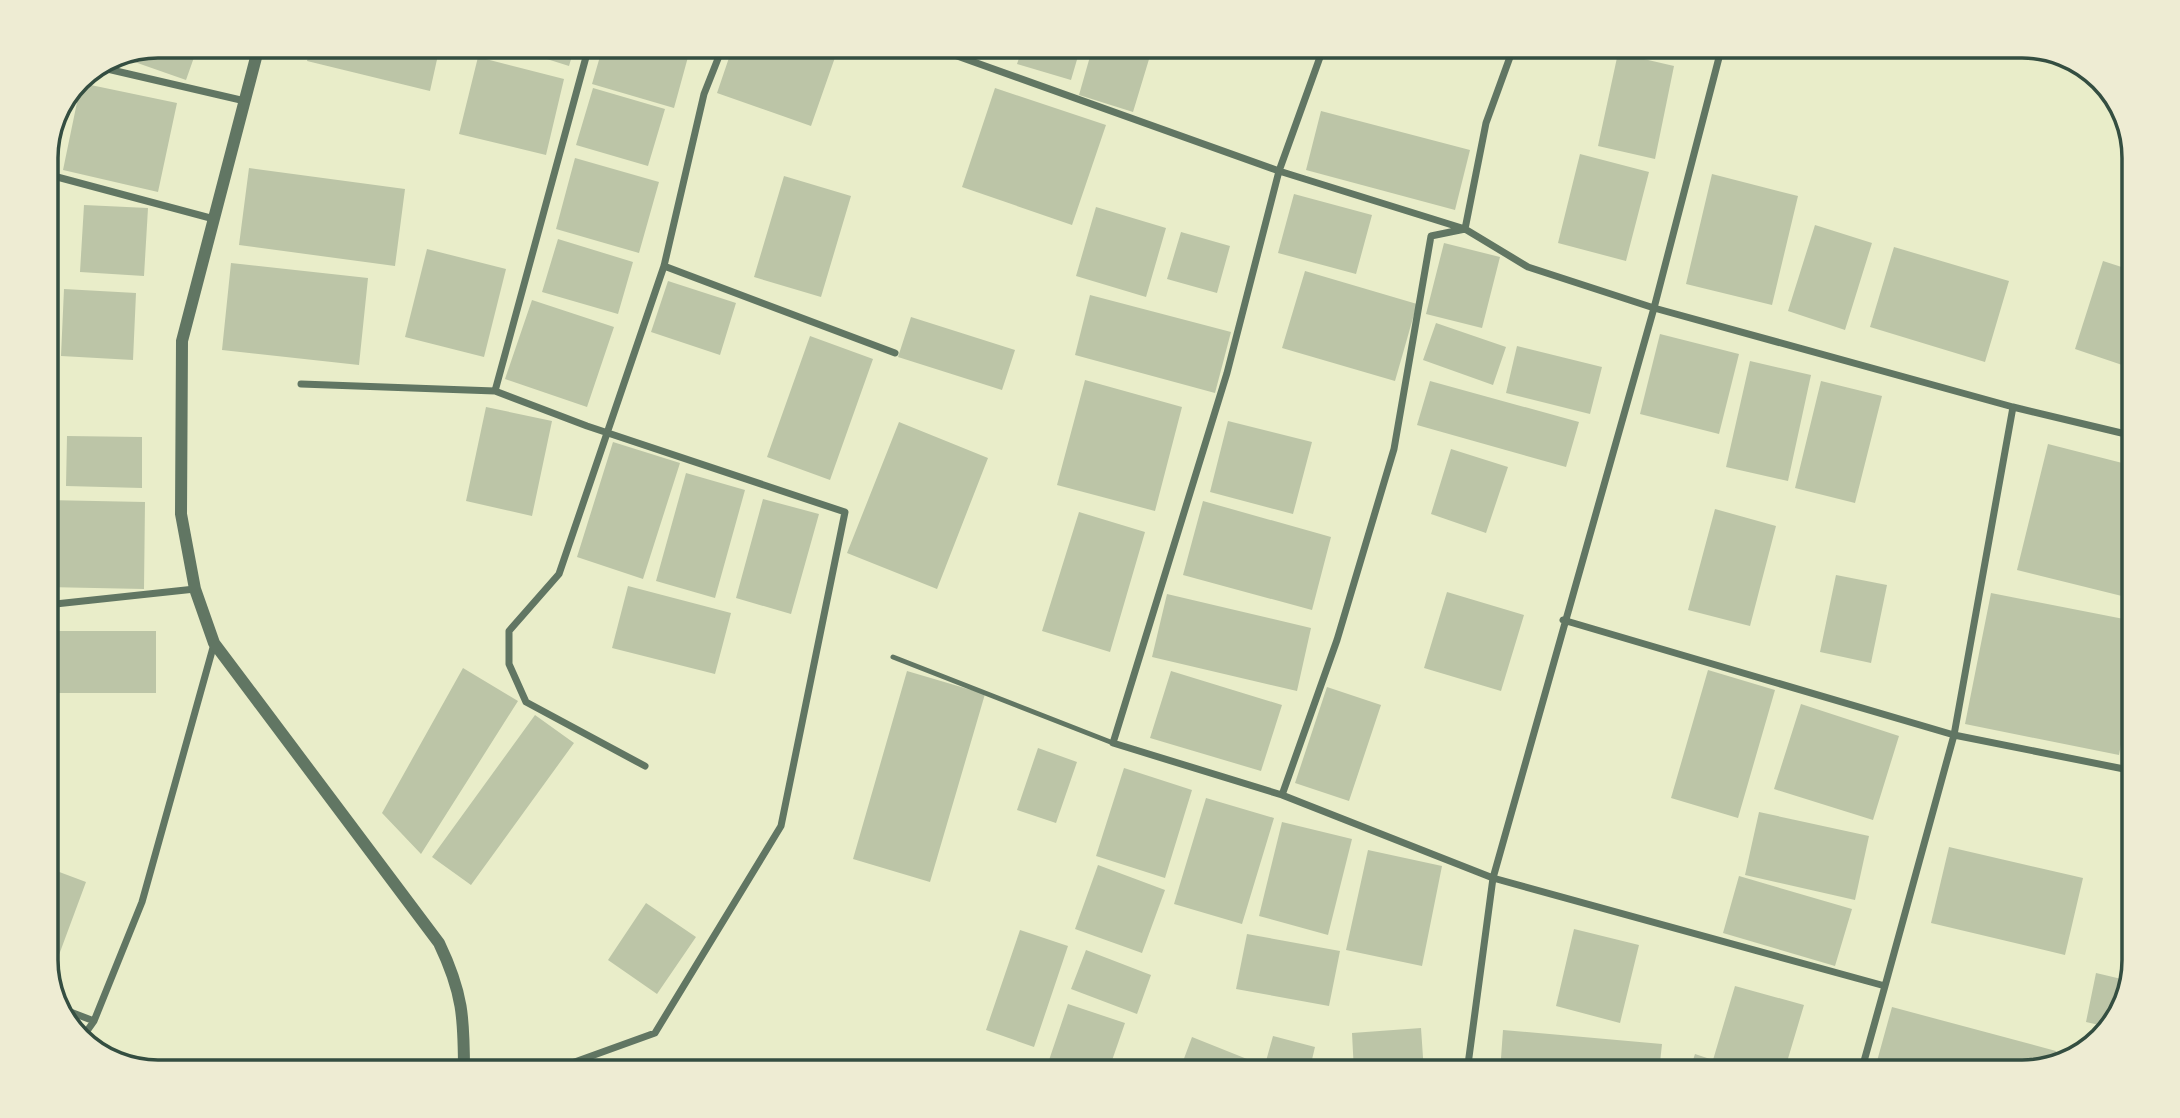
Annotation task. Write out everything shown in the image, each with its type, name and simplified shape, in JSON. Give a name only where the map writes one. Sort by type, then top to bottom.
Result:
[{"type":"street","points":[[256,58],[182,341],[181,514],[195,589],[214,643],[439,943],[456,978],[464,1020],[464,1060]]},
{"type":"street","points":[[495,391],[586,58]]},
{"type":"street","points":[[645,766],[526,702],[509,664],[509,631],[559,574],[664,266],[704,94],[718,58]]},
{"type":"street","points":[[963,58],[1279,171],[1465,229],[1528,267],[1654,308],[2013,407],[2122,433]]},
{"type":"street","points":[[1320,58],[1279,171],[1227,373],[1113,743],[1282,795],[1493,878],[1885,986]]},
{"type":"street","points":[[1465,229],[1486,123],[1510,58]]},
{"type":"street","points":[[1469,1060],[1493,878],[1563,620],[1654,308],[1719,58]]},
{"type":"street","points":[[111,70],[245,101]]},
{"type":"street","points":[[58,177],[214,219]]},
{"type":"street","points":[[1282,795],[1337,640],[1394,449],[1431,236],[1465,229]]},
{"type":"street","points":[[664,266],[895,353]]},
{"type":"street","points":[[301,384],[495,391],[606,432],[845,512],[781,826],[655,1033],[582,1060]]},
{"type":"street","points":[[1865,1060],[1954,735],[2013,407]]},
{"type":"street","points":[[58,604],[195,589]]},
{"type":"street","points":[[1563,620],[1954,735],[2122,768]]},
{"type":"street","points":[[87,1030],[94,1021],[142,902],[214,643]]},
{"type":"street","points":[[73,1013],[94,1021]]},
{"type":"lane","points":[[893,657],[1113,743]]},
{"type":"building","points":[[194,58],[186,80],[133,61]]},
{"type":"building","points":[[308,58],[437,58],[430,91],[307,61]]},
{"type":"building","points":[[478,58],[564,79],[546,155],[459,134]]},
{"type":"building","points":[[544,58],[571,58],[569,66]]},
{"type":"building","points":[[600,58],[688,58],[674,108],[592,84]]},
{"type":"building","points":[[729,58],[835,58],[811,126],[717,93]]},
{"type":"building","points":[[1019,58],[1077,58],[1071,80],[1017,64]]},
{"type":"building","points":[[1090,58],[1149,58],[1133,112],[1079,95]]},
{"type":"building","points":[[1617,58],[1640,58],[1674,66],[1655,159],[1598,146]]},
{"type":"building","points":[[90,85],[177,103],[158,192],[63,170],[78,97]]},
{"type":"building","points":[[593,88],[665,109],[648,166],[576,145]]},
{"type":"building","points":[[995,88],[1106,125],[1072,225],[962,187]]},
{"type":"building","points":[[1321,111],[1470,150],[1455,210],[1306,170]]},
{"type":"building","points":[[1580,154],[1649,172],[1626,261],[1558,243]]},
{"type":"building","points":[[575,158],[659,182],[639,253],[556,229]]},
{"type":"building","points":[[249,168],[405,189],[395,266],[239,245]]},
{"type":"building","points":[[1712,174],[1798,196],[1772,305],[1686,284]]},
{"type":"building","points":[[784,176],[851,196],[821,297],[754,277]]},
{"type":"building","points":[[1294,194],[1372,215],[1356,274],[1278,253]]},
{"type":"building","points":[[84,205],[148,208],[144,276],[80,272]]},
{"type":"building","points":[[1096,207],[1166,228],[1146,297],[1076,276]]},
{"type":"building","points":[[1815,225],[1872,243],[1845,330],[1788,311]]},
{"type":"building","points":[[1181,232],[1230,246],[1217,293],[1167,279]]},
{"type":"building","points":[[558,239],[633,262],[618,314],[542,292]]},
{"type":"building","points":[[1444,243],[1500,257],[1482,328],[1426,314]]},
{"type":"building","points":[[1894,247],[2009,281],[1985,362],[1870,327]]},
{"type":"building","points":[[427,249],[506,269],[484,357],[405,337]]},
{"type":"building","points":[[2103,261],[2122,267],[2122,365],[2075,349]]},
{"type":"building","points":[[231,263],[368,278],[359,365],[222,350]]},
{"type":"building","points":[[1305,271],[1417,304],[1395,381],[1282,348]]},
{"type":"building","points":[[668,281],[736,303],[720,355],[651,332]]},
{"type":"building","points":[[64,289],[136,293],[133,360],[61,356]]},
{"type":"building","points":[[1090,295],[1231,332],[1215,393],[1075,355]]},
{"type":"building","points":[[532,300],[614,327],[587,407],[505,379]]},
{"type":"building","points":[[911,317],[1015,350],[1002,390],[898,357]]},
{"type":"building","points":[[1436,323],[1506,347],[1493,385],[1423,360]]},
{"type":"building","points":[[1660,334],[1739,354],[1719,434],[1640,414]]},
{"type":"building","points":[[810,336],[873,359],[830,480],[767,457]]},
{"type":"building","points":[[1517,346],[1602,367],[1590,414],[1506,393]]},
{"type":"building","points":[[1750,361],[1811,375],[1788,481],[1726,467]]},
{"type":"building","points":[[1085,380],[1182,407],[1155,511],[1057,485]]},
{"type":"building","points":[[1430,381],[1579,422],[1566,467],[1417,425]]},
{"type":"building","points":[[1821,381],[1882,396],[1855,503],[1795,488]]},
{"type":"building","points":[[486,407],[552,421],[532,516],[466,501]]},
{"type":"building","points":[[1228,421],[1312,442],[1293,514],[1210,492]]},
{"type":"building","points":[[899,422],[988,458],[937,589],[847,553]]},
{"type":"building","points":[[67,436],[142,437],[142,488],[66,486]]},
{"type":"building","points":[[613,442],[680,463],[643,579],[577,557]]},
{"type":"building","points":[[2048,444],[2122,463],[2122,596],[2017,570]]},
{"type":"building","points":[[1451,449],[1508,467],[1486,533],[1431,514]]},
{"type":"building","points":[[686,473],[745,490],[715,598],[656,581]]},
{"type":"building","points":[[763,499],[819,514],[791,614],[736,598]]},
{"type":"building","points":[[58,500],[145,502],[144,589],[58,587]]},
{"type":"building","points":[[1203,501],[1331,537],[1312,610],[1183,575]]},
{"type":"building","points":[[1715,509],[1776,526],[1750,626],[1688,610]]},
{"type":"building","points":[[1079,512],[1145,532],[1110,652],[1042,631]]},
{"type":"building","points":[[1836,575],[1887,585],[1871,663],[1820,652]]},
{"type":"building","points":[[628,586],[731,613],[715,674],[612,648]]},
{"type":"building","points":[[1447,592],[1524,615],[1501,691],[1424,668]]},
{"type":"building","points":[[1991,593],[2122,619],[2122,739],[2119,755],[1965,724]]},
{"type":"building","points":[[1167,594],[1311,628],[1297,691],[1152,657]]},
{"type":"building","points":[[58,631],[156,631],[156,693],[58,693]]},
{"type":"building","points":[[463,668],[518,701],[421,854],[382,813]]},
{"type":"building","points":[[1708,670],[1775,690],[1738,818],[1671,798]]},
{"type":"building","points":[[907,671],[985,694],[930,882],[853,859]]},
{"type":"building","points":[[1171,671],[1282,705],[1261,771],[1150,738]]},
{"type":"building","points":[[1327,687],[1381,705],[1349,801],[1295,783]]},
{"type":"building","points":[[1801,704],[1899,736],[1873,820],[1774,789]]},
{"type":"building","points":[[535,715],[574,743],[471,885],[432,857]]},
{"type":"building","points":[[1038,748],[1077,762],[1056,823],[1017,810]]},
{"type":"building","points":[[1124,768],[1192,790],[1165,878],[1096,856]]},
{"type":"building","points":[[1206,798],[1274,818],[1242,924],[1174,904]]},
{"type":"building","points":[[1759,812],[1869,836],[1855,900],[1745,875]]},
{"type":"building","points":[[1282,822],[1352,839],[1328,935],[1259,916]]},
{"type":"building","points":[[1949,847],[2083,878],[2065,955],[1931,923]]},
{"type":"building","points":[[1368,850],[1442,866],[1422,966],[1346,950]]},
{"type":"building","points":[[1098,865],[1165,890],[1142,953],[1075,929]]},
{"type":"building","points":[[58,872],[86,882],[58,958]]},
{"type":"building","points":[[1739,876],[1852,909],[1835,966],[1723,933]]},
{"type":"building","points":[[646,903],[696,937],[657,994],[608,960]]},
{"type":"building","points":[[1574,929],[1639,945],[1620,1023],[1556,1006]]},
{"type":"building","points":[[1020,930],[1068,946],[1034,1047],[986,1030]]},
{"type":"building","points":[[1247,934],[1340,951],[1329,1006],[1236,989]]},
{"type":"building","points":[[1086,950],[1151,975],[1137,1014],[1071,989]]},
{"type":"building","points":[[2096,973],[2120,979],[2105,1016],[2098,1025],[2086,1022]]},
{"type":"building","points":[[1735,986],[1804,1005],[1788,1060],[1713,1060]]},
{"type":"building","points":[[1068,1004],[1125,1023],[1112,1060],[1049,1060]]},
{"type":"building","points":[[1892,1007],[2056,1051],[2055,1055],[2048,1057],[2022,1060],[1877,1060]]},
{"type":"building","points":[[1421,1028],[1423,1060],[1353,1060],[1352,1033]]},
{"type":"building","points":[[1503,1030],[1662,1044],[1660,1060],[1501,1060]]},
{"type":"building","points":[[1273,1036],[1315,1047],[1312,1060],[1266,1060]]},
{"type":"building","points":[[1192,1037],[1250,1060],[1183,1060]]},
{"type":"building","points":[[1695,1054],[1713,1060],[1693,1060]]}]
